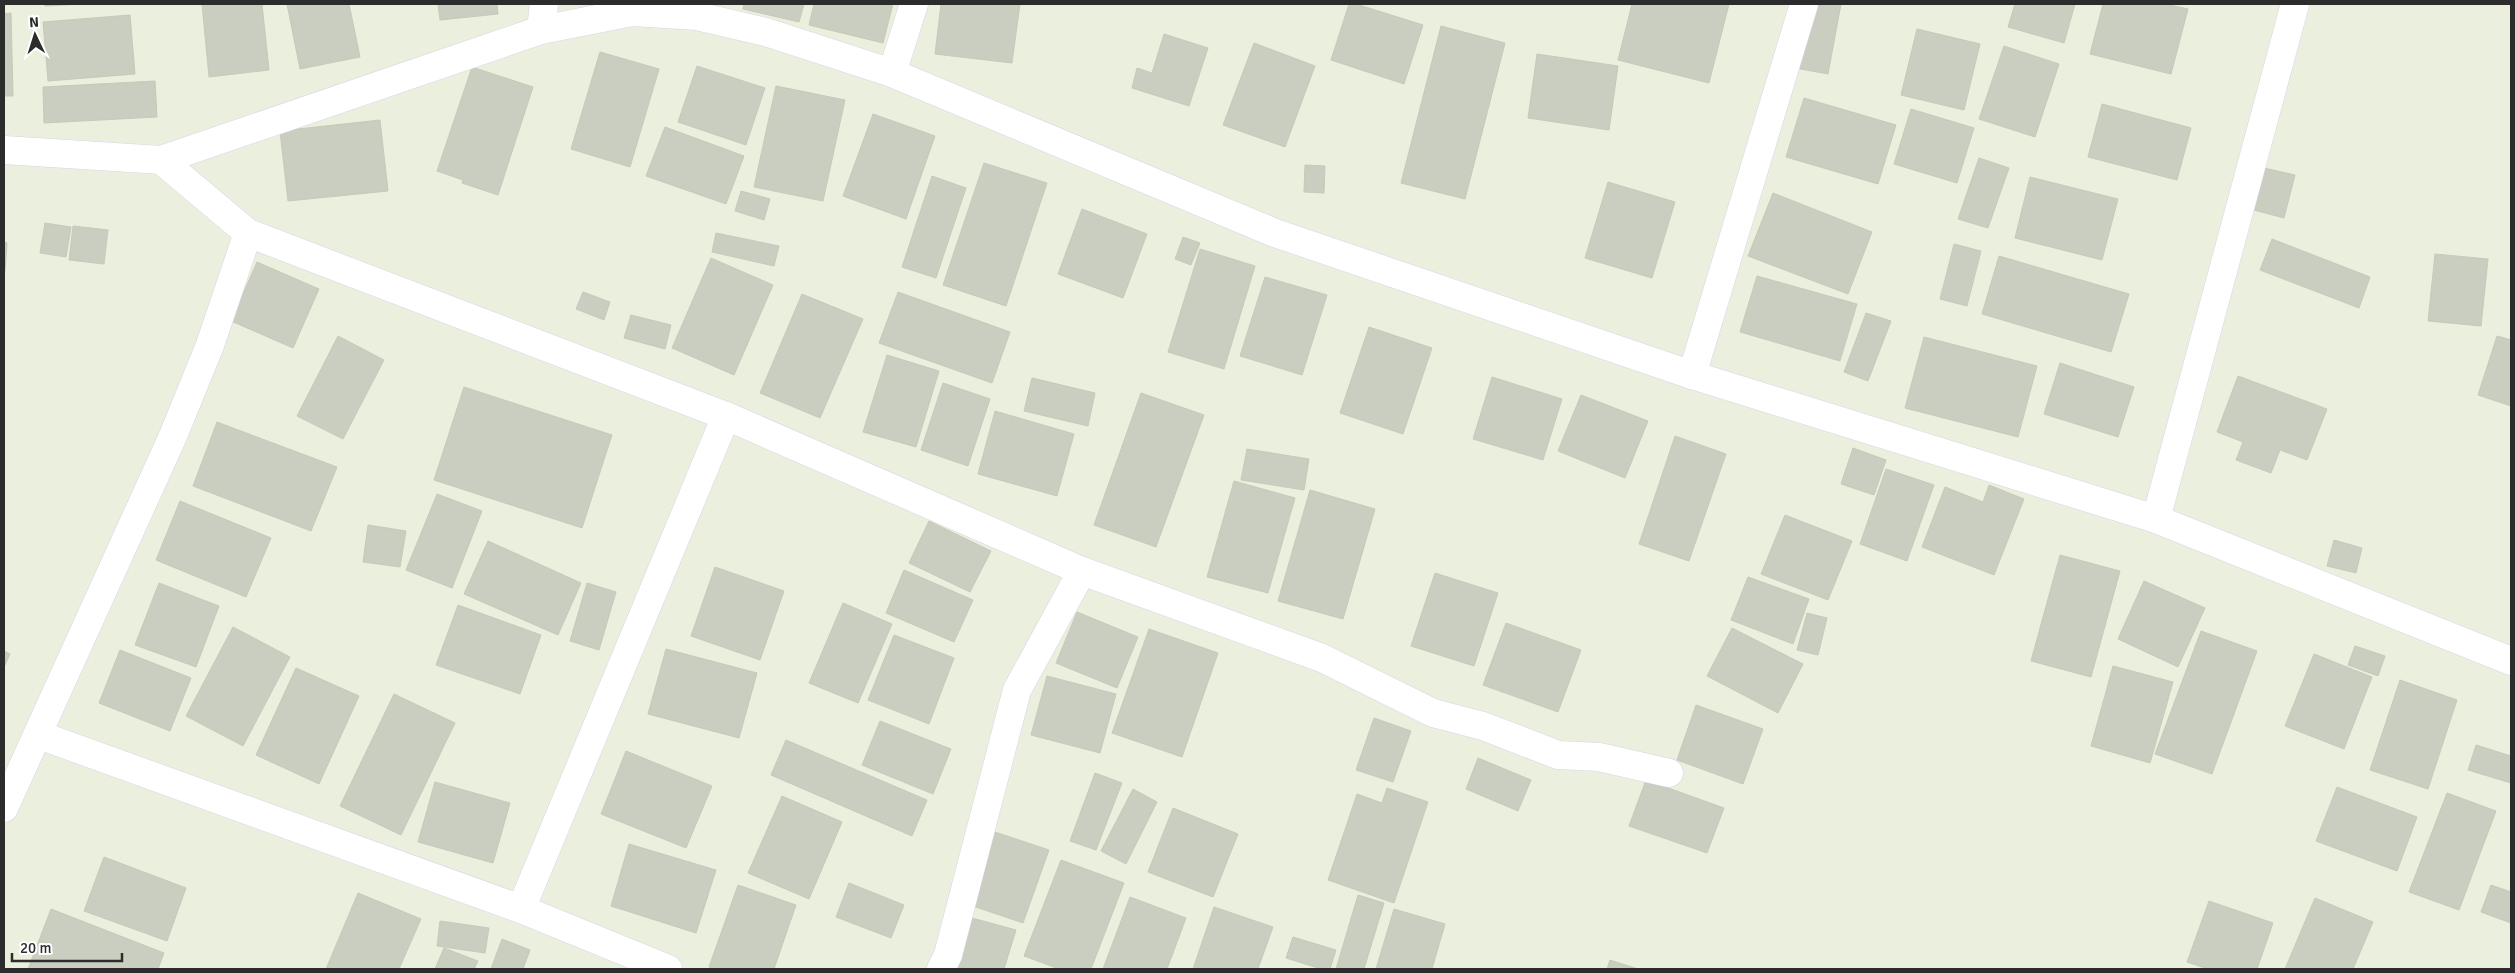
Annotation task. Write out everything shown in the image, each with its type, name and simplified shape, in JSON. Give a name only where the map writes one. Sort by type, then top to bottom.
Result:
[{"type":"street","points":[[892,73],[914,4]]},
{"type":"street","points":[[1692,375],[1804,4]]},
{"type":"street","points":[[2156,519],[2295,4]]},
{"type":"street","points":[[4,150],[161,160],[543,17],[632,12],[697,16],[766,32],[892,73],[1275,232],[1692,375],[2156,519],[2511,661]]},
{"type":"street","points":[[161,160],[248,233],[726,416],[1082,571],[1322,658],[1433,713],[1483,726],[1558,754],[1599,757],[1670,773]]},
{"type":"street","points":[[4,808],[39,735],[173,436],[210,345],[248,233]]},
{"type":"street","points":[[521,909],[726,416]]},
{"type":"street","points":[[940,969],[948,955],[1017,690],[1082,571]]},
{"type":"street","points":[[39,735],[521,909],[668,969]]},
{"type":"building","points":[[45,4],[82,4],[45,6]]},
{"type":"building","points":[[202,4],[262,4],[269,70],[209,77]]},
{"type":"building","points":[[287,4],[349,4],[360,57],[300,69]]},
{"type":"building","points":[[438,4],[497,4],[498,14],[440,20]]},
{"type":"building","points":[[744,4],[804,4],[799,22],[743,9]]},
{"type":"building","points":[[814,4],[893,4],[883,43],[809,25]]},
{"type":"building","points":[[941,4],[1020,4],[1012,63],[935,54]]},
{"type":"building","points":[[1349,4],[1356,4],[1423,25],[1404,84],[1331,60]]},
{"type":"building","points":[[1632,4],[1729,4],[1709,83],[1618,60]]},
{"type":"building","points":[[1807,4],[1841,4],[1828,74],[1795,68]]},
{"type":"building","points":[[2015,4],[2075,4],[2064,43],[2008,27]]},
{"type":"building","points":[[2103,4],[2166,4],[2188,9],[2171,74],[2090,54]]},
{"type":"building","points":[[11,13],[13,96],[4,96],[4,14]]},
{"type":"building","points":[[130,15],[135,74],[48,81],[43,22]]},
{"type":"building","points":[[1441,26],[1505,43],[1465,199],[1401,183]]},
{"type":"building","points":[[1917,29],[1980,44],[1964,110],[1901,95]]},
{"type":"building","points":[[1164,34],[1208,48],[1189,106],[1132,88],[1137,68],[1152,73]]},
{"type":"building","points":[[1254,43],[1315,66],[1285,147],[1223,125]]},
{"type":"building","points":[[2004,46],[2059,64],[2035,137],[1979,119]]},
{"type":"building","points":[[600,52],[659,69],[630,167],[571,149]]},
{"type":"building","points":[[1537,54],[1618,66],[1609,130],[1528,118]]},
{"type":"building","points":[[697,66],[765,88],[746,145],[678,122]]},
{"type":"building","points":[[472,67],[533,87],[498,195],[462,183],[463,180],[437,171]]},
{"type":"building","points":[[155,81],[157,117],[44,123],[43,87]]},
{"type":"building","points":[[776,86],[845,100],[823,201],[754,187]]},
{"type":"building","points":[[1804,98],[1896,125],[1878,184],[1786,157]]},
{"type":"building","points":[[2102,104],[2191,128],[2177,180],[2088,157]]},
{"type":"building","points":[[1911,109],[1974,128],[1957,183],[1894,164]]},
{"type":"building","points":[[873,114],[935,136],[906,219],[843,196]]},
{"type":"building","points":[[380,120],[388,191],[288,201],[280,131]]},
{"type":"building","points":[[665,127],[744,156],[726,204],[646,176]]},
{"type":"building","points":[[1979,158],[2009,168],[1988,228],[1958,219]]},
{"type":"building","points":[[984,163],[1047,183],[1006,306],[943,285]]},
{"type":"building","points":[[1305,165],[1325,166],[1324,193],[1304,192]]},
{"type":"building","points":[[2264,168],[2295,175],[2284,218],[2254,210]]},
{"type":"building","points":[[932,176],[966,188],[936,278],[902,267]]},
{"type":"building","points":[[2030,177],[2118,199],[2102,260],[2015,238]]},
{"type":"building","points":[[1608,182],[1675,202],[1652,278],[1585,258]]},
{"type":"building","points":[[741,191],[770,199],[764,220],[735,211]]},
{"type":"building","points":[[1773,193],[1872,232],[1848,294],[1748,256]]},
{"type":"building","points":[[1082,209],[1147,234],[1123,298],[1058,274]]},
{"type":"building","points":[[45,223],[71,227],[66,257],[40,253]]},
{"type":"building","points":[[73,226],[108,230],[104,264],[69,260]]},
{"type":"building","points":[[716,233],[779,246],[774,266],[712,252]]},
{"type":"building","points":[[1183,237],[1200,243],[1191,265],[1175,259]]},
{"type":"building","points":[[2272,239],[2370,277],[2359,308],[2260,270]]},
{"type":"building","points":[[4,242],[7,243],[5,271],[4,271]]},
{"type":"building","points":[[1954,244],[1981,251],[1967,306],[1940,299]]},
{"type":"building","points":[[1200,249],[1255,266],[1224,369],[1168,352]]},
{"type":"building","points":[[2435,254],[2488,259],[2481,326],[2428,321]]},
{"type":"building","points":[[1999,256],[2129,294],[2111,352],[1982,314]]},
{"type":"building","points":[[711,258],[773,285],[734,375],[672,348]]},
{"type":"building","points":[[257,262],[319,289],[293,348],[231,321]]},
{"type":"building","points":[[1757,276],[1857,304],[1840,361],[1740,332]]},
{"type":"building","points":[[1265,277],[1327,295],[1302,375],[1240,356]]},
{"type":"building","points":[[583,292],[610,302],[604,320],[576,309]]},
{"type":"building","points":[[898,292],[1010,332],[992,383],[879,343]]},
{"type":"building","points":[[802,294],[863,319],[820,418],[760,393]]},
{"type":"building","points":[[1866,313],[1891,321],[1868,381],[1844,372]]},
{"type":"building","points":[[631,315],[671,325],[665,349],[624,338]]},
{"type":"building","points":[[1369,327],[1432,348],[1403,434],[1340,413]]},
{"type":"building","points":[[338,336],[384,360],[343,439],[297,416]]},
{"type":"building","points":[[2497,336],[2511,340],[2511,406],[2478,395]]},
{"type":"building","points":[[1924,337],[2037,366],[2018,437],[1905,408]]},
{"type":"building","points":[[887,355],[939,371],[916,447],[863,432]]},
{"type":"building","points":[[2060,363],[2134,387],[2118,437],[2044,414]]},
{"type":"building","points":[[2238,376],[2327,409],[2307,460],[2280,450],[2271,473],[2236,460],[2243,442],[2217,432]]},
{"type":"building","points":[[1492,377],[1562,399],[1543,460],[1473,439]]},
{"type":"building","points":[[1032,378],[1095,393],[1088,426],[1024,411]]},
{"type":"building","points":[[943,383],[990,399],[968,466],[921,450]]},
{"type":"building","points":[[464,387],[612,435],[582,528],[434,480]]},
{"type":"building","points":[[1141,393],[1204,415],[1156,547],[1094,525]]},
{"type":"building","points":[[1581,395],[1648,421],[1625,478],[1558,451]]},
{"type":"building","points":[[995,411],[1074,434],[1057,496],[978,474]]},
{"type":"building","points":[[217,422],[337,467],[311,531],[193,486]]},
{"type":"building","points":[[1675,436],[1726,454],[1689,561],[1639,544]]},
{"type":"building","points":[[1853,448],[1886,460],[1874,495],[1841,484]]},
{"type":"building","points":[[1247,449],[1309,459],[1304,490],[1241,480]]},
{"type":"building","points":[[1886,469],[1934,485],[1907,561],[1860,544]]},
{"type":"building","points":[[1234,481],[1295,498],[1268,593],[1207,577]]},
{"type":"building","points":[[1989,485],[2024,499],[1994,575],[1922,547],[1945,487],[1983,502]]},
{"type":"building","points":[[1310,490],[1375,509],[1343,619],[1278,601]]},
{"type":"building","points":[[437,494],[482,511],[452,588],[406,570]]},
{"type":"building","points":[[180,501],[271,538],[246,597],[156,560]]},
{"type":"building","points":[[1785,515],[1852,541],[1828,600],[1761,574]]},
{"type":"building","points":[[929,521],[991,551],[970,592],[909,563]]},
{"type":"building","points":[[368,525],[406,531],[400,567],[363,562]]},
{"type":"building","points":[[2334,540],[2362,548],[2356,573],[2327,566]]},
{"type":"building","points":[[488,541],[581,583],[558,635],[464,594]]},
{"type":"building","points":[[2060,555],[2120,571],[2091,677],[2031,661]]},
{"type":"building","points":[[715,567],[784,591],[760,660],[691,636]]},
{"type":"building","points":[[904,570],[973,600],[954,642],[886,613]]},
{"type":"building","points":[[1435,573],[1498,593],[1474,666],[1411,646]]},
{"type":"building","points":[[1748,577],[1809,599],[1793,644],[1731,620]]},
{"type":"building","points":[[2144,581],[2205,608],[2178,667],[2118,639]]},
{"type":"building","points":[[159,583],[219,606],[196,667],[135,645]]},
{"type":"building","points":[[587,583],[616,592],[599,650],[570,641]]},
{"type":"building","points":[[843,603],[892,624],[858,703],[809,683]]},
{"type":"building","points":[[458,605],[541,635],[520,694],[436,665]]},
{"type":"building","points":[[1077,612],[1138,637],[1117,688],[1056,663]]},
{"type":"building","points":[[1807,613],[1827,618],[1818,655],[1797,650]]},
{"type":"building","points":[[1506,623],[1581,650],[1558,712],[1483,685]]},
{"type":"building","points":[[233,627],[290,657],[243,746],[186,716]]},
{"type":"building","points":[[1732,628],[1803,664],[1778,713],[1707,676]]},
{"type":"building","points":[[1149,629],[1218,653],[1182,757],[1112,733]]},
{"type":"building","points":[[2201,631],[2257,651],[2212,774],[2155,754]]},
{"type":"building","points":[[894,635],[954,658],[929,724],[868,700]]},
{"type":"building","points":[[2355,646],[2385,656],[2378,676],[2348,665]]},
{"type":"building","points":[[666,649],[757,673],[739,738],[648,714]]},
{"type":"building","points":[[120,650],[191,678],[170,731],[99,703]]},
{"type":"building","points":[[4,651],[10,654],[4,667]]},
{"type":"building","points":[[2314,654],[2372,677],[2344,749],[2285,726]]},
{"type":"building","points":[[2113,666],[2173,682],[2150,763],[2091,746]]},
{"type":"building","points":[[296,668],[359,696],[319,784],[256,755]]},
{"type":"building","points":[[1047,676],[1116,694],[1100,753],[1031,735]]},
{"type":"building","points":[[2400,680],[2457,700],[2428,789],[2370,770]]},
{"type":"building","points":[[394,694],[455,723],[401,835],[340,806]]},
{"type":"building","points":[[1696,705],[1763,729],[1743,784],[1677,760]]},
{"type":"building","points":[[1374,718],[1411,731],[1393,782],[1356,770]]},
{"type":"building","points":[[880,721],[951,749],[933,794],[862,765]]},
{"type":"building","points":[[786,740],[927,800],[912,836],[771,775]]},
{"type":"building","points":[[2476,745],[2511,756],[2511,783],[2468,770]]},
{"type":"building","points":[[626,751],[712,786],[686,848],[601,814]]},
{"type":"building","points":[[1478,758],[1531,780],[1518,811],[1466,789]]},
{"type":"building","points":[[1095,773],[1122,783],[1096,850],[1070,841]]},
{"type":"building","points":[[1646,780],[1724,808],[1707,853],[1629,826]]},
{"type":"building","points":[[435,782],[510,803],[493,863],[418,842]]},
{"type":"building","points":[[2337,787],[2417,817],[2397,871],[2316,841]]},
{"type":"building","points":[[1387,788],[1428,802],[1394,903],[1328,880],[1357,794],[1382,803]]},
{"type":"building","points":[[1133,789],[1157,802],[1126,864],[1101,851]]},
{"type":"building","points":[[2447,793],[2496,811],[2459,910],[2409,892]]},
{"type":"building","points":[[782,796],[842,822],[809,899],[748,873]]},
{"type":"building","points":[[1173,808],[1238,834],[1213,897],[1148,872]]},
{"type":"building","points":[[989,830],[1049,850],[1023,923],[964,903]]},
{"type":"building","points":[[629,844],[716,870],[696,933],[611,906]]},
{"type":"building","points":[[104,857],[186,888],[167,941],[84,911]]},
{"type":"building","points":[[1061,860],[1124,883],[1091,969],[1059,969],[1024,956]]},
{"type":"building","points":[[849,883],[904,905],[891,938],[836,917]]},
{"type":"building","points":[[738,885],[796,905],[774,969],[715,969],[709,967]]},
{"type":"building","points":[[2491,885],[2511,892],[2511,923],[2481,912]]},
{"type":"building","points":[[358,893],[421,919],[399,969],[326,969]]},
{"type":"building","points":[[1358,895],[1384,903],[1364,969],[1336,969]]},
{"type":"building","points":[[1130,897],[1186,918],[1167,969],[1103,969]]},
{"type":"building","points":[[2315,898],[2373,922],[2353,969],[2285,969]]},
{"type":"building","points":[[2209,901],[2273,923],[2257,969],[2208,969],[2187,962]]},
{"type":"building","points":[[1214,907],[1273,927],[1258,969],[1193,969]]},
{"type":"building","points":[[51,909],[164,953],[158,969],[28,969]]},
{"type":"building","points":[[1394,909],[1445,924],[1432,969],[1376,969]]},
{"type":"building","points":[[961,915],[1016,930],[1004,969],[946,969]]},
{"type":"building","points":[[440,921],[489,928],[485,953],[437,946]]},
{"type":"building","points":[[1293,937],[1336,950],[1330,969],[1321,969],[1286,958]]},
{"type":"building","points":[[502,939],[530,950],[523,969],[491,969]]},
{"type":"building","points":[[444,948],[478,961],[474,969],[435,969]]},
{"type":"building","points":[[1610,960],[1638,969],[1607,969]]}]
